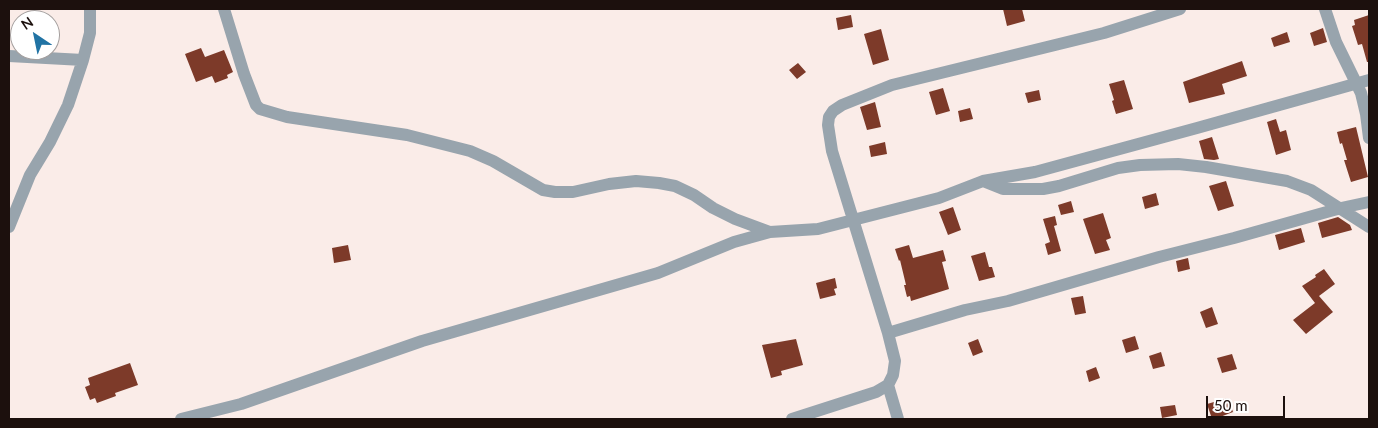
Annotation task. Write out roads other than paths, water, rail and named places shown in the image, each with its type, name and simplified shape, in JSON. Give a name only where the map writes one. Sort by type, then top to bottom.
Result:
[{"type":"street","points":[[9,227],[30,175],[50,142],[68,105],[90,33],[90,9]]},
{"type":"street","points":[[224,9],[244,74],[256,105],[260,109],[287,117],[407,135],[470,151],[493,161],[543,190],[573,192],[610,184],[636,181],[675,186],[694,195],[735,220],[770,232]]},
{"type":"street","points":[[792,419],[876,392],[888,385],[893,376],[895,361],[854,219],[832,151],[828,124],[829,117],[833,111],[842,105],[892,85],[1096,35],[1180,9]]},
{"type":"street","points":[[1325,9],[1336,42],[1356,83],[1366,114],[1369,138]]},
{"type":"street","points":[[9,56],[83,60]]},
{"type":"street","points":[[181,419],[241,404],[422,341],[658,273],[734,242],[770,232],[818,229],[939,198],[983,181],[1044,169],[1369,80]]},
{"type":"street","points":[[983,181],[1004,189],[1042,189],[1059,186],[1118,168],[1140,165],[1178,164],[1206,167],[1287,181],[1311,190],[1369,227]]},
{"type":"street","points":[[888,333],[965,310],[1018,299],[1159,257],[1369,202]]},
{"type":"street","points":[[888,385],[898,419]]}]
